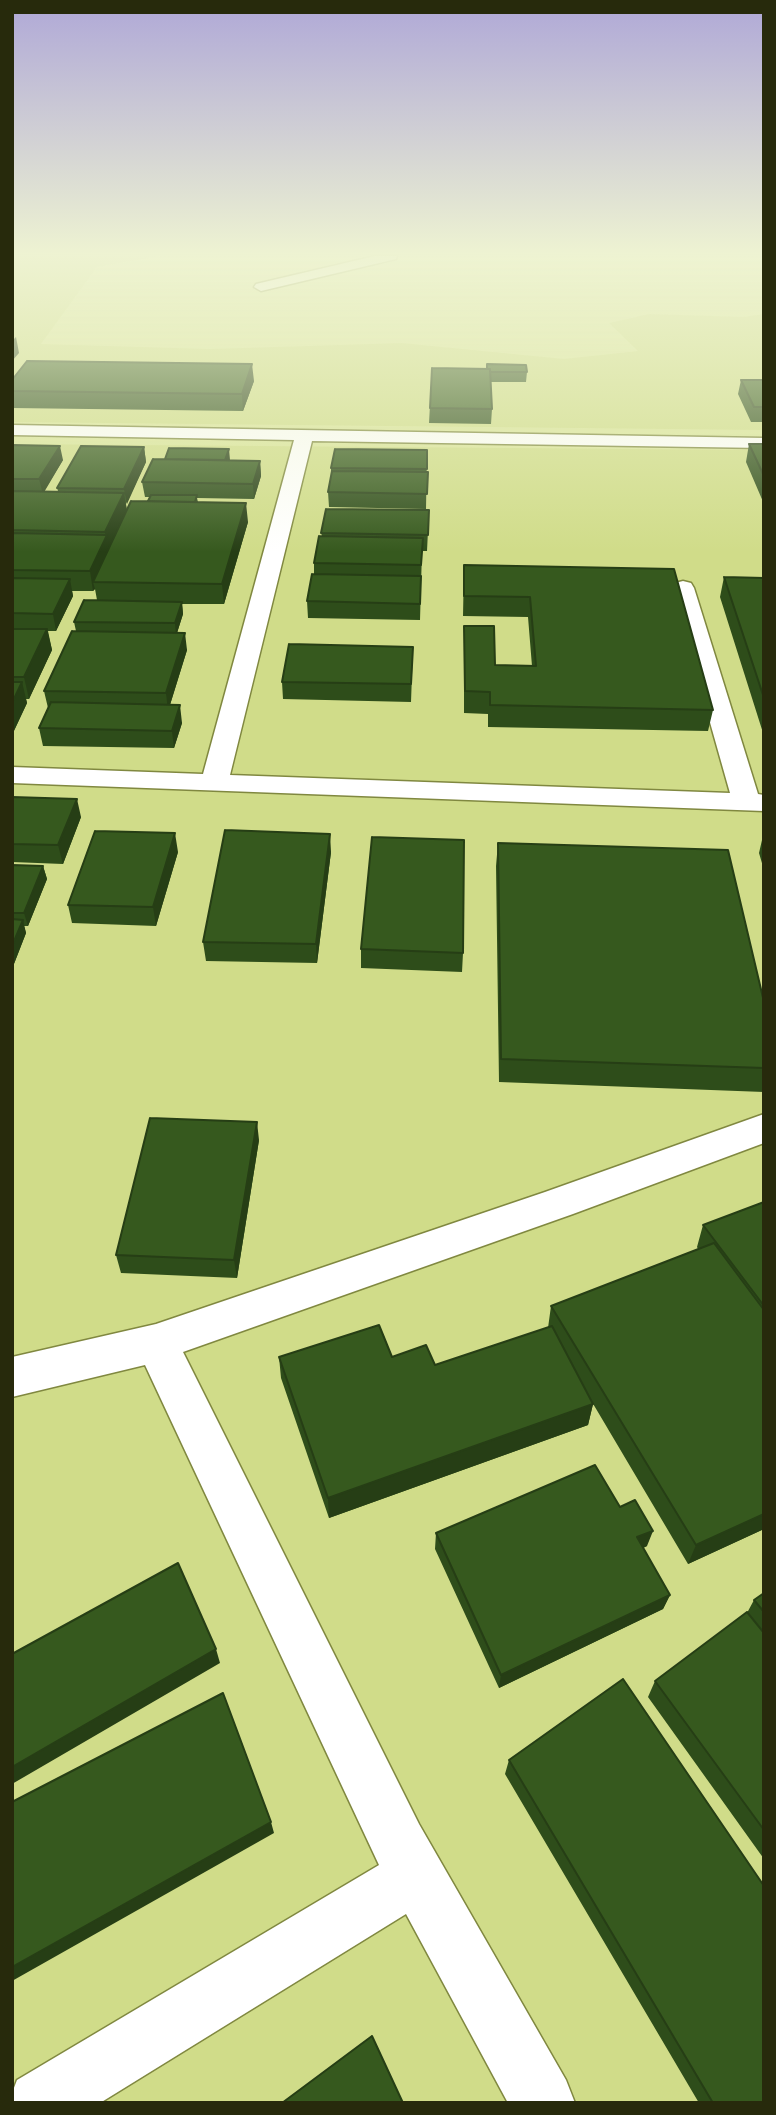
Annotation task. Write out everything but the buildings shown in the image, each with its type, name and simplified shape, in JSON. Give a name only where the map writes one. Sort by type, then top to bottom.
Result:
[{"type":"street","points":[[12,430],[764,443]]},
{"type":"street","points":[[214,783],[304,435]]},
{"type":"street","points":[[12,775],[755,803],[683,589]]},
{"type":"street","points":[[12,1377],[156,1343],[559,1203],[764,1128]]},
{"type":"street","points":[[156,1343],[417,1875],[543,2103]]},
{"type":"street","points":[[40,2103],[417,1875]]},
{"type":"shaded area","points":[[12,355],[520,355],[564,359],[604,355],[764,355],[764,430],[12,422]]},
{"type":"shaded area","points":[[12,444],[764,450],[764,2103],[12,2103]]}]
